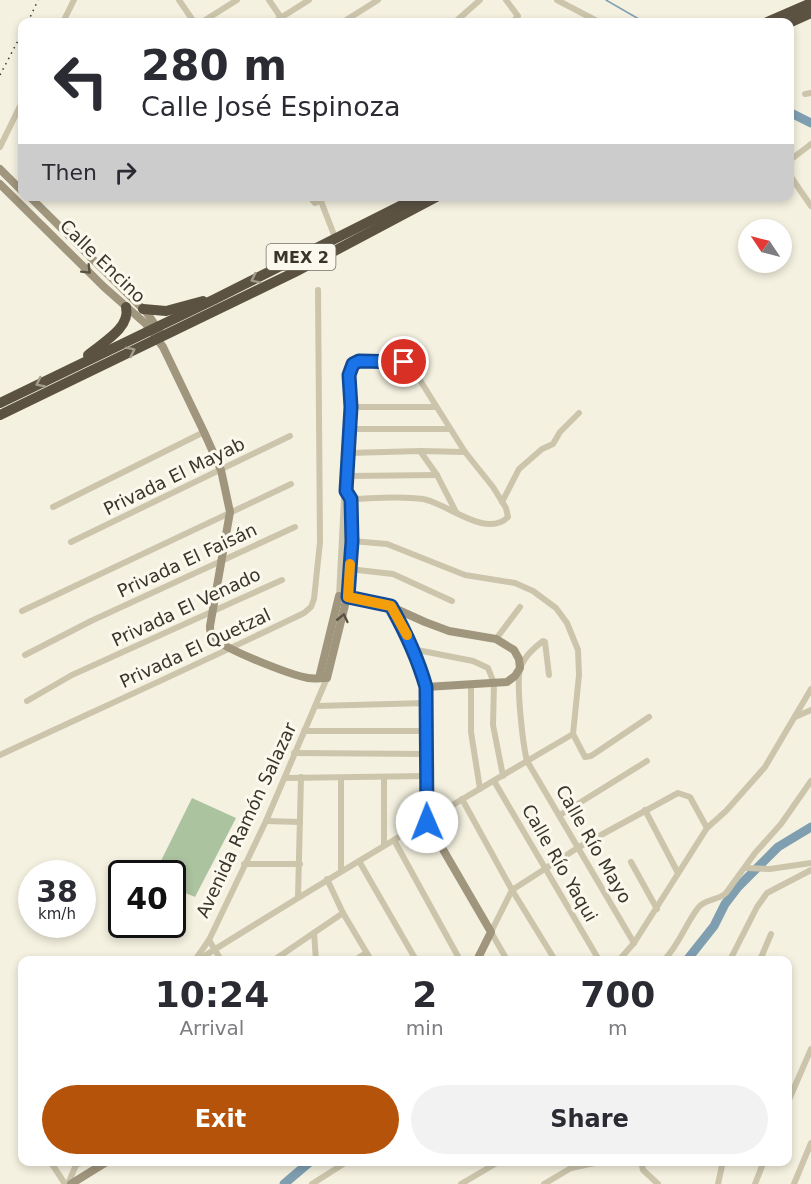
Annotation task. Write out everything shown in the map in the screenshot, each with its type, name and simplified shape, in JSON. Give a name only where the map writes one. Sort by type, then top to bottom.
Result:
[{"type":"highway","points":[[785,18],[811,12]]},
{"type":"highway","points":[[794,20],[811,12]]},
{"type":"highway","name":"MEX 2","points":[[0,415],[157,336],[295,272],[338,243],[411,201]]},
{"type":"highway","name":"MEX 2","points":[[0,403],[74,367],[157,336],[215,299],[427,201]]},
{"type":"highway","points":[[142,309],[166,311],[215,299]]},
{"type":"highway","points":[[74,367],[123,325],[128,316],[126,307]]},
{"type":"street","points":[[65,18],[74,0]]},
{"type":"street","points":[[179,0],[191,18]]},
{"type":"street","points":[[208,18],[237,0]]},
{"type":"street","points":[[269,0],[282,18]]},
{"type":"street","points":[[286,18],[309,0]]},
{"type":"street","points":[[349,18],[378,0]]},
{"type":"street","points":[[459,18],[480,0]]},
{"type":"street","points":[[506,0],[518,16],[516,18]]},
{"type":"street","points":[[556,0],[591,18]]},
{"type":"street","points":[[0,147],[18,110]]},
{"type":"street","points":[[794,157],[811,144]]},
{"type":"street","points":[[0,169],[18,187]]},
{"type":"street","points":[[794,181],[811,206]]},
{"type":"street","name":"Calle Encino","points":[[0,184],[157,336]]},
{"type":"street","name":"Calle Encino","points":[[33,201],[142,309],[157,336]]},
{"type":"street","points":[[322,201],[338,243]]},
{"type":"street","name":"Privada El Quetzal","points":[[0,755],[97,708],[231,649],[304,613],[311,607],[315,593],[320,542],[318,290]]},
{"type":"street","points":[[157,336],[221,470],[230,512],[210,633],[217,641],[231,649],[294,674],[323,678]]},
{"type":"street","name":"Avenida Ramón Salazar","points":[[343,597],[344,499],[348,476],[351,407],[349,375],[353,364],[359,361],[400,362],[410,366],[436,407]]},
{"type":"street","points":[[344,499],[426,500],[478,523],[501,522],[508,517],[502,502],[465,452],[436,407],[351,407]]},
{"type":"street","points":[[502,502],[519,469],[542,449],[553,444],[560,432],[579,413]]},
{"type":"street","points":[[350,429],[450,429]]},
{"type":"street","points":[[53,507],[204,432]]},
{"type":"street","name":"Privada El Mayab","points":[[71,542],[290,436]]},
{"type":"street","points":[[420,451],[437,475],[456,512]]},
{"type":"street","points":[[349,453],[465,452]]},
{"type":"street","points":[[348,476],[437,475]]},
{"type":"street","points":[[22,611],[291,484]]},
{"type":"street","points":[[346,491],[351,499]]},
{"type":"street","name":"Avenida Ramón Salazar","points":[[199,956],[209,940],[266,821],[316,706],[349,569],[352,541],[351,499]]},
{"type":"street","name":"Privada El Faisán","points":[[25,655],[91,621],[295,527]]},
{"type":"street","points":[[352,541],[387,544],[465,575],[515,583],[533,591],[556,608],[567,623],[578,650],[579,675],[573,734],[583,756],[588,758],[649,717]]},
{"type":"street","points":[[349,569],[393,574],[452,601]]},
{"type":"street","name":"Privada El Venado","points":[[27,701],[72,675],[282,580]]},
{"type":"street","points":[[343,597],[391,606],[448,631],[496,639],[514,650],[520,668],[521,728],[527,761]]},
{"type":"street","points":[[391,606],[412,649],[426,687],[427,822],[505,956]]},
{"type":"street","points":[[496,639],[520,607]]},
{"type":"street","points":[[426,687],[502,683],[511,680],[543,641],[549,675]]},
{"type":"street","points":[[412,649],[481,663],[490,672],[494,683],[494,725],[503,776]]},
{"type":"street","points":[[471,684],[471,732],[480,789]]},
{"type":"street","points":[[623,956],[657,909],[707,828],[726,811],[765,766],[811,688]]},
{"type":"street","points":[[316,706],[427,703]]},
{"type":"street","points":[[794,718],[811,710]]},
{"type":"street","points":[[304,731],[427,731]]},
{"type":"street","points":[[204,956],[340,871],[427,822],[573,734]]},
{"type":"street","points":[[294,753],[427,754]]},
{"type":"street","name":"Calle Río Mayo","points":[[527,761],[634,943]]},
{"type":"street","points":[[560,814],[647,761]]},
{"type":"street","points":[[285,778],[427,776]]},
{"type":"street","points":[[298,897],[301,777]]},
{"type":"street","points":[[384,777],[384,845]]},
{"type":"street","points":[[340,871],[341,778]]},
{"type":"street","name":"Calle Río Yaqui","points":[[494,781],[597,956]]},
{"type":"street","points":[[667,956],[680,940],[698,909],[708,900],[722,897],[746,868],[755,853],[787,816],[811,781]]},
{"type":"street","points":[[479,956],[512,890],[579,847],[672,795],[682,793],[690,797],[707,828]]},
{"type":"street","points":[[462,799],[512,890],[553,956]]},
{"type":"street","points":[[645,810],[678,873]]},
{"type":"street","points":[[266,821],[300,822]]},
{"type":"street","points":[[394,840],[458,956]]},
{"type":"street","points":[[359,861],[414,956]]},
{"type":"street","points":[[631,862],[657,909]]},
{"type":"street","points":[[746,868],[770,869],[811,863]]},
{"type":"street","points":[[244,864],[300,864]]},
{"type":"street","points":[[732,956],[761,901],[772,889],[811,870]]},
{"type":"street","points":[[327,879],[343,914],[368,956]]},
{"type":"street","points":[[280,956],[343,914]]},
{"type":"street","points":[[314,933],[316,956]]},
{"type":"street","points":[[762,956],[771,934]]},
{"type":"street","points":[[209,940],[218,956]]},
{"type":"street","points":[[361,956],[366,953]]},
{"type":"street","points":[[792,1093],[811,1049]]},
{"type":"street","points":[[794,1184],[811,1143]]},
{"type":"street","points":[[54,1166],[68,1184]]},
{"type":"street","points":[[68,1184],[76,1166]]},
{"type":"street","points":[[91,1171],[93,1166]]},
{"type":"street","points":[[68,1184],[100,1166]]},
{"type":"street","points":[[312,1184],[340,1166]]},
{"type":"street","points":[[461,1184],[492,1166]]},
{"type":"street","points":[[544,1184],[577,1166]]},
{"type":"street","points":[[642,1166],[658,1184]]},
{"type":"street","points":[[718,1184],[722,1166]]},
{"type":"street","points":[[755,1184],[762,1166]]},
{"type":"green space","points":[[192,798],[236,818],[195,897],[186,893],[186,860],[161,860]]},
{"type":"waterway","points":[[606,0],[637,18]]},
{"type":"waterway","points":[[794,114],[811,123]]},
{"type":"waterway","points":[[690,956],[714,926],[725,904],[738,887],[778,847],[811,827]]},
{"type":"waterway","points":[[284,1184],[305,1166]]},
{"type":"railway","points":[[30,18],[38,0]]},
{"type":"railway","points":[[0,75],[18,41]]},
{"type":"slow traffic","points":[[350,564],[348,597],[391,606],[407,635]]},
{"type":"route","points":[[404,362],[359,361],[353,364],[349,375],[351,407],[346,491],[351,499],[352,541],[348,597],[391,606],[407,636],[423,675],[426,687],[427,822]]}]
